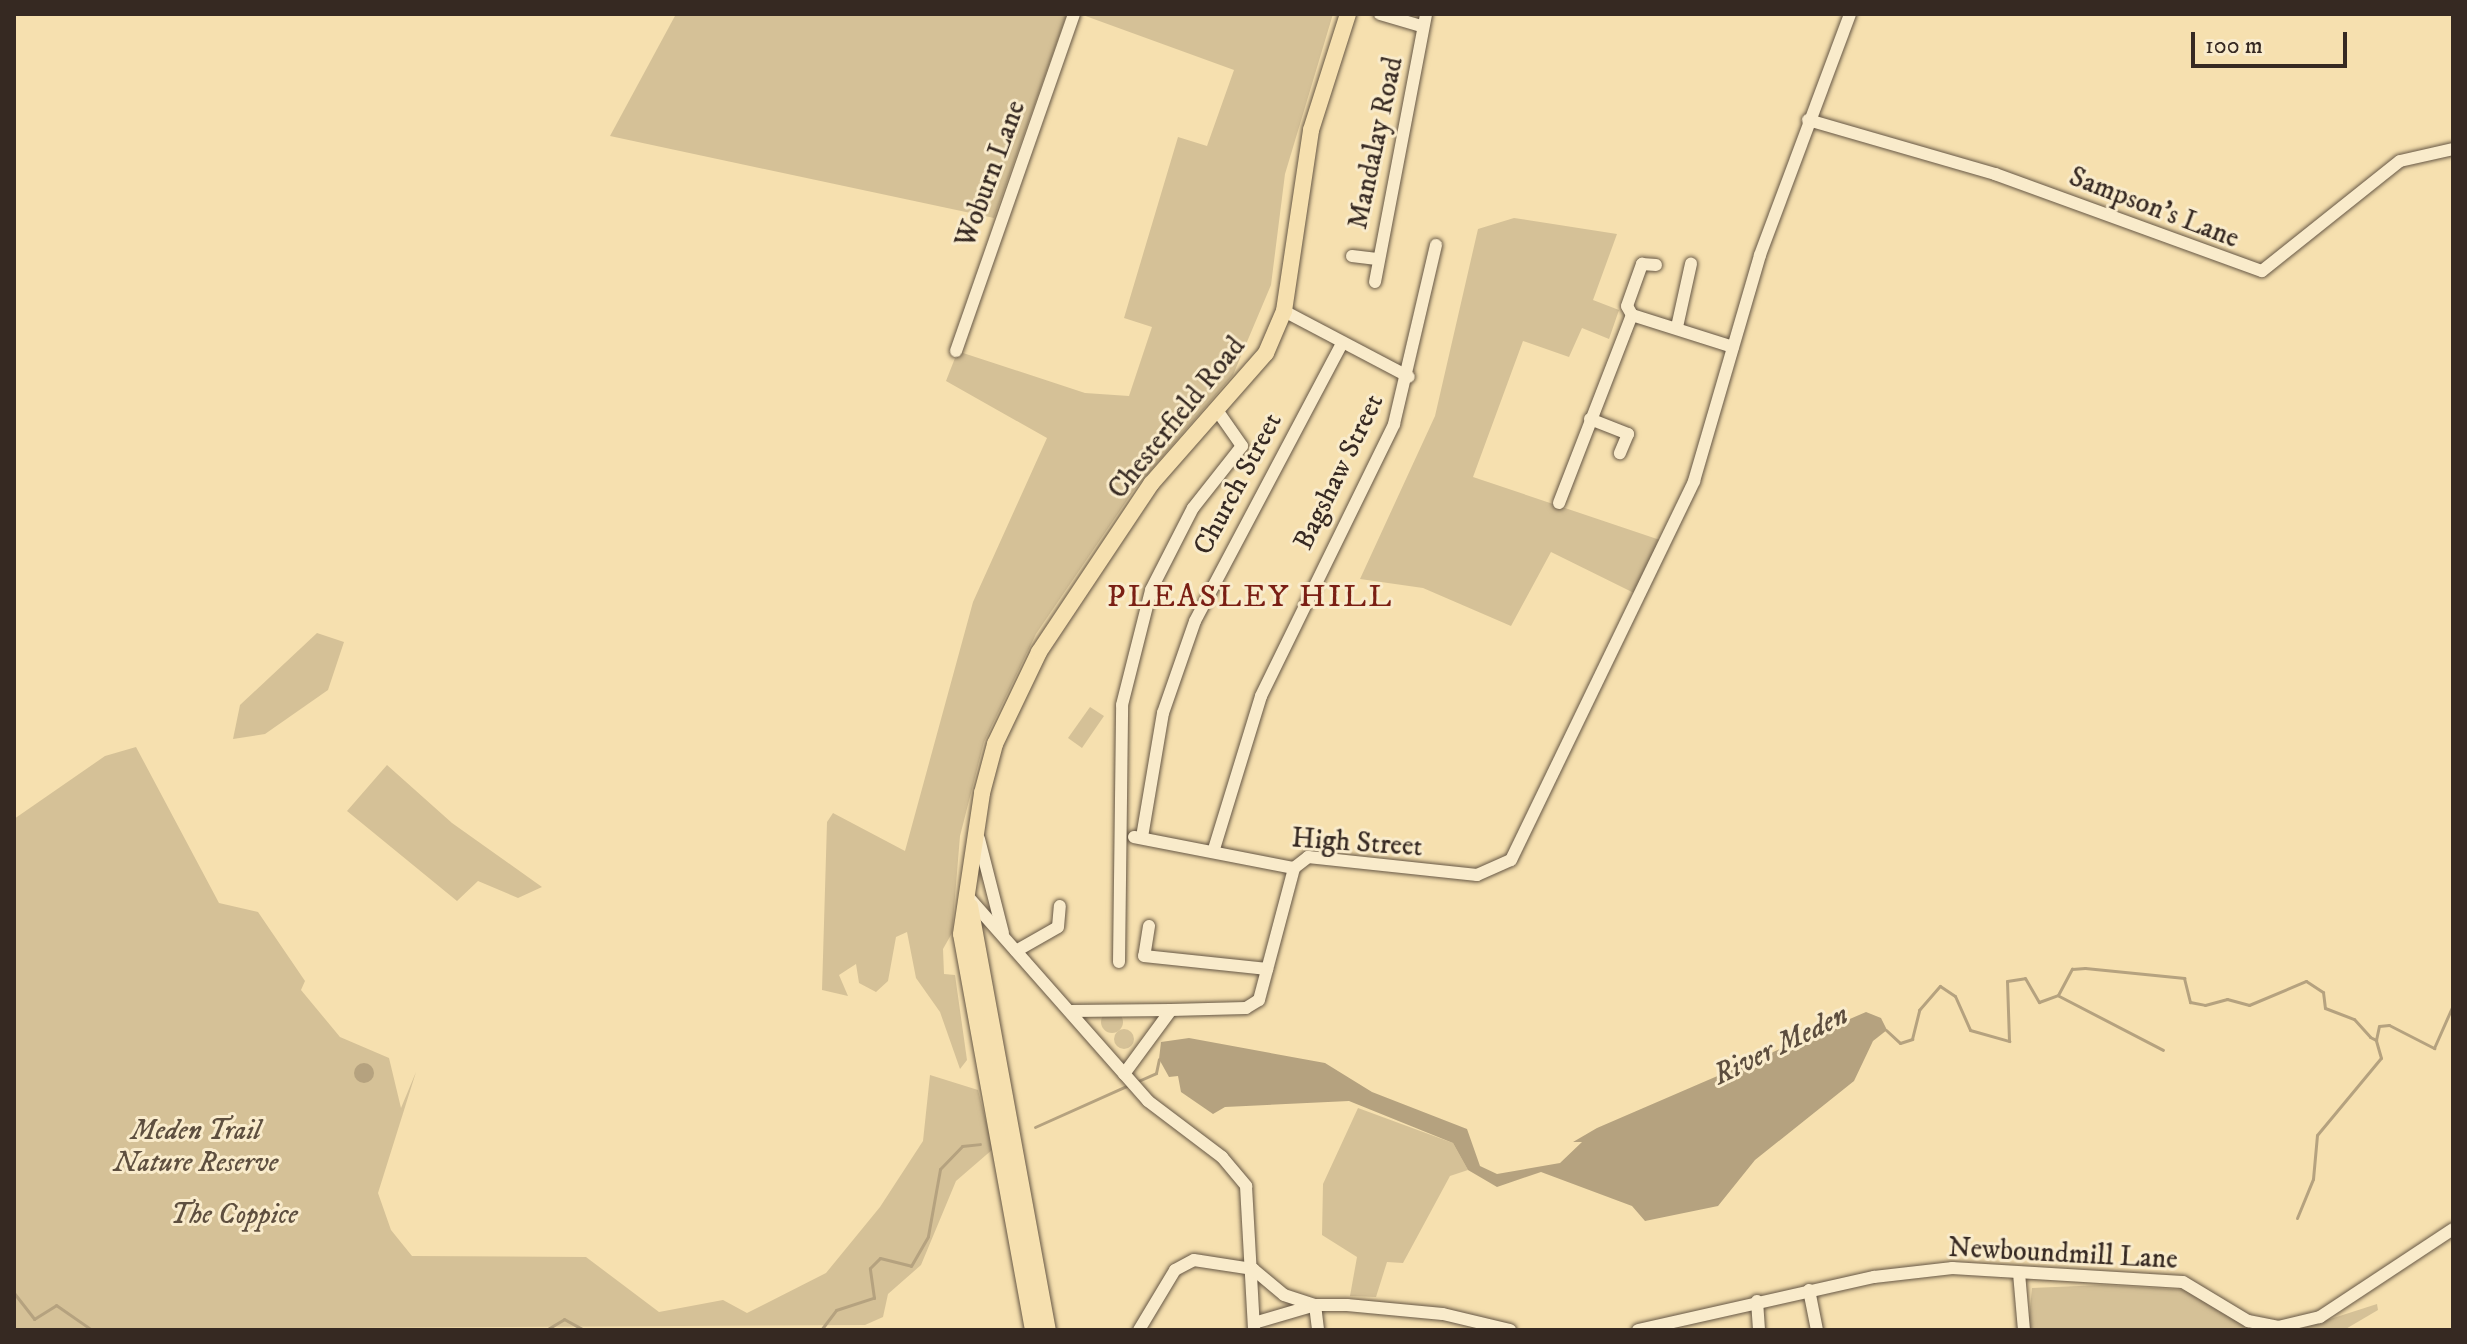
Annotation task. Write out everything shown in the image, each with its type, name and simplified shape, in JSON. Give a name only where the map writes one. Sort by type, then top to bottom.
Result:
[{"type":"highway","name":"Chesterfield Road","points":[[968,896],[976,826],[995,744],[1039,652],[1151,484],[1219,413],[1266,353],[1284,311],[1308,146],[1348,14]]},
{"type":"highway","points":[[968,896],[961,934],[972,1019],[1022,1239],[1033,1330]]},
{"type":"highway","points":[[968,896],[1048,1330]]},
{"type":"street","name":"Woburn Lane","points":[[956,351],[1074,14]]},
{"type":"street","points":[[1380,14],[1424,20]]},
{"type":"street","points":[[1656,265],[1642,264],[1627,306],[1632,315],[1733,347],[1808,120],[1850,14]]},
{"type":"street","name":"Mandalay Road","points":[[1375,282],[1375,259],[1411,109],[1424,20]]},
{"type":"street","name":"Sampson's Lane","points":[[1808,120],[1995,174],[2262,271],[2400,161],[2453,149]]},
{"type":"street","name":"Bagshaw Street","points":[[1214,849],[1261,696],[1394,424],[1409,377],[1436,245]]},
{"type":"street","points":[[1352,256],[1375,259]]},
{"type":"street","points":[[1677,327],[1691,264]]},
{"type":"street","points":[[1284,311],[1409,377]]},
{"type":"street","points":[[1559,503],[1632,315]]},
{"type":"street","name":"Church Street","points":[[1142,837],[1163,713],[1195,621],[1342,343]]},
{"type":"street","name":"High Street","points":[[1123,836],[1214,849],[1294,868],[1308,857],[1493,874],[1524,838],[1666,545],[1709,437],[1733,347]]},
{"type":"street","points":[[1119,962],[1123,836],[1122,705],[1151,590],[1193,508],[1242,446],[1219,413]]},
{"type":"street","points":[[1590,419],[1628,434],[1620,453]]},
{"type":"street","name":"Chesterfield Road","points":[[976,826],[1005,936]]},
{"type":"street","points":[[1070,1011],[1251,1006],[1267,969],[1294,868]]},
{"type":"street","name":"Chesterfield Road","points":[[968,896],[1138,1091],[1222,1157],[1246,1186],[1253,1269]]},
{"type":"street","points":[[1016,951],[1058,927],[1060,906]]},
{"type":"street","points":[[1149,926],[1144,956],[1267,969]]},
{"type":"street","points":[[1126,1076],[1171,1010]]},
{"type":"street","name":"Newboundmill Lane","points":[[1638,1330],[1809,1290],[1952,1268],[2183,1282],[2248,1321],[2278,1327],[2320,1317],[2453,1229]]},
{"type":"street","points":[[1147,1328],[1181,1262],[1253,1269],[1284,1295],[1315,1305],[1443,1314],[1510,1330]]},
{"type":"street","points":[[1253,1269],[1254,1327],[1315,1305]]},
{"type":"street","points":[[2019,1273],[2024,1330]]},
{"type":"street","points":[[1809,1290],[1817,1330]]},
{"type":"street","points":[[1757,1301],[1759,1330]]},
{"type":"street","points":[[1315,1305],[1318,1330]]},
{"type":"green space","points":[[676,14],[1067,14],[994,218],[610,136]]},
{"type":"green space","points":[[1080,14],[1333,14],[1285,174],[1271,285],[1233,375],[1134,490],[1036,634],[984,742],[960,836],[952,933],[943,949],[944,974],[955,975],[967,1060],[960,1069],[940,1012],[916,978],[907,932],[896,937],[888,981],[876,992],[859,983],[856,964],[839,975],[848,996],[822,990],[827,822],[833,813],[905,851],[973,602],[1047,438],[946,381],[955,358],[960,352],[1085,393],[1129,396],[1152,327],[1124,318],[1178,137],[1207,146],[1234,70]]},
{"type":"green space","points":[[1514,218],[1617,234],[1593,300],[1619,310],[1609,339],[1582,328],[1569,357],[1523,341],[1473,477],[1660,540],[1634,593],[1551,552],[1511,626],[1423,588],[1360,579],[1435,416],[1478,229]]},
{"type":"green space","points":[[317,633],[344,642],[328,690],[265,734],[233,739],[240,705]]},
{"type":"green space","points":[[1090,707],[1104,716],[1082,748],[1068,738]]},
{"type":"green space","name":"Meden Trail Nature Reserve","points":[[136,747],[219,903],[258,912],[305,981],[301,990],[340,1037],[389,1058],[401,1108],[416,1072],[378,1193],[391,1230],[412,1256],[586,1257],[659,1312],[723,1300],[747,1313],[826,1273],[880,1207],[923,1141],[930,1075],[978,1090],[993,1149],[956,1181],[921,1265],[888,1294],[883,1317],[865,1325],[14,1330],[14,819],[105,756]]},
{"type":"green space","points":[[387,765],[452,823],[542,887],[518,898],[478,881],[457,901],[347,811]]},
{"type":"green space","points":[[1112,1011],[1123,1022],[1112,1033],[1101,1022]]},
{"type":"green space","points":[[1124,1029],[1131,1032],[1134,1039],[1131,1046],[1124,1049],[1117,1046],[1114,1039],[1117,1032]]},
{"type":"green space","points":[[1358,1108],[1453,1143],[1468,1170],[1450,1176],[1403,1263],[1387,1262],[1376,1297],[1350,1296],[1357,1257],[1322,1235],[1323,1184]]},
{"type":"green space","points":[[2102,1285],[2187,1290],[2253,1330],[2028,1330],[2032,1288]]},
{"type":"green space","points":[[2377,1304],[2378,1310],[2344,1330],[2296,1330]]},
{"type":"shaded area","points":[[1866,1012],[1881,1018],[1887,1030],[1873,1041],[1854,1081],[1755,1160],[1718,1206],[1645,1221],[1632,1206],[1541,1172],[1497,1187],[1468,1170],[1453,1143],[1349,1101],[1225,1107],[1213,1114],[1181,1092],[1178,1076],[1169,1077],[1159,1059],[1161,1042],[1189,1038],[1325,1063],[1372,1092],[1467,1129],[1480,1166],[1497,1174],[1560,1163],[1582,1142],[1573,1142],[1597,1128]]},
{"type":"shaded area","points":[[360,1063],[368,1063],[374,1073],[368,1083],[360,1083],[354,1077],[354,1069]]},
{"type":"waterway","name":"River Meden","points":[[1886,1030],[1900,1043],[1912,1039],[1919,1010],[1940,986],[1955,996],[1970,1030],[2009,1041],[2007,981],[2025,978],[2039,1002],[2058,995],[2072,969],[2085,968],[2184,978],[2190,1002],[2205,1005],[2227,999],[2249,1005],[2306,981],[2323,992],[2325,1008],[2354,1019],[2370,1037],[2376,1040],[2379,1026],[2389,1025],[2434,1048],[2453,1005]]},
{"type":"waterway","points":[[2059,996],[2163,1050]]},
{"type":"waterway","points":[[2297,1218],[2313,1179],[2317,1135],[2381,1058],[2376,1040]]},
{"type":"waterway","name":"River Meden","points":[[1136,1082],[1156,1073],[1159,1059]]},
{"type":"waterway","name":"River Meden","points":[[1035,1127],[1129,1085]]},
{"type":"waterway","name":"River Meden","points":[[821,1330],[836,1310],[874,1298],[870,1268],[880,1258],[911,1266],[928,1236],[940,1169],[962,1146],[980,1144]]},
{"type":"waterway","name":"River Meden","points":[[14,1293],[34,1319],[56,1305],[92,1330]]},
{"type":"waterway","name":"River Meden","points":[[546,1330],[564,1319],[584,1330]]},
{"type":"district","name":"PLEASLEY HILL","points":[[1250,597]]},
{"type":"park label","name":"The Coppice","points":[[234,1215]]}]
